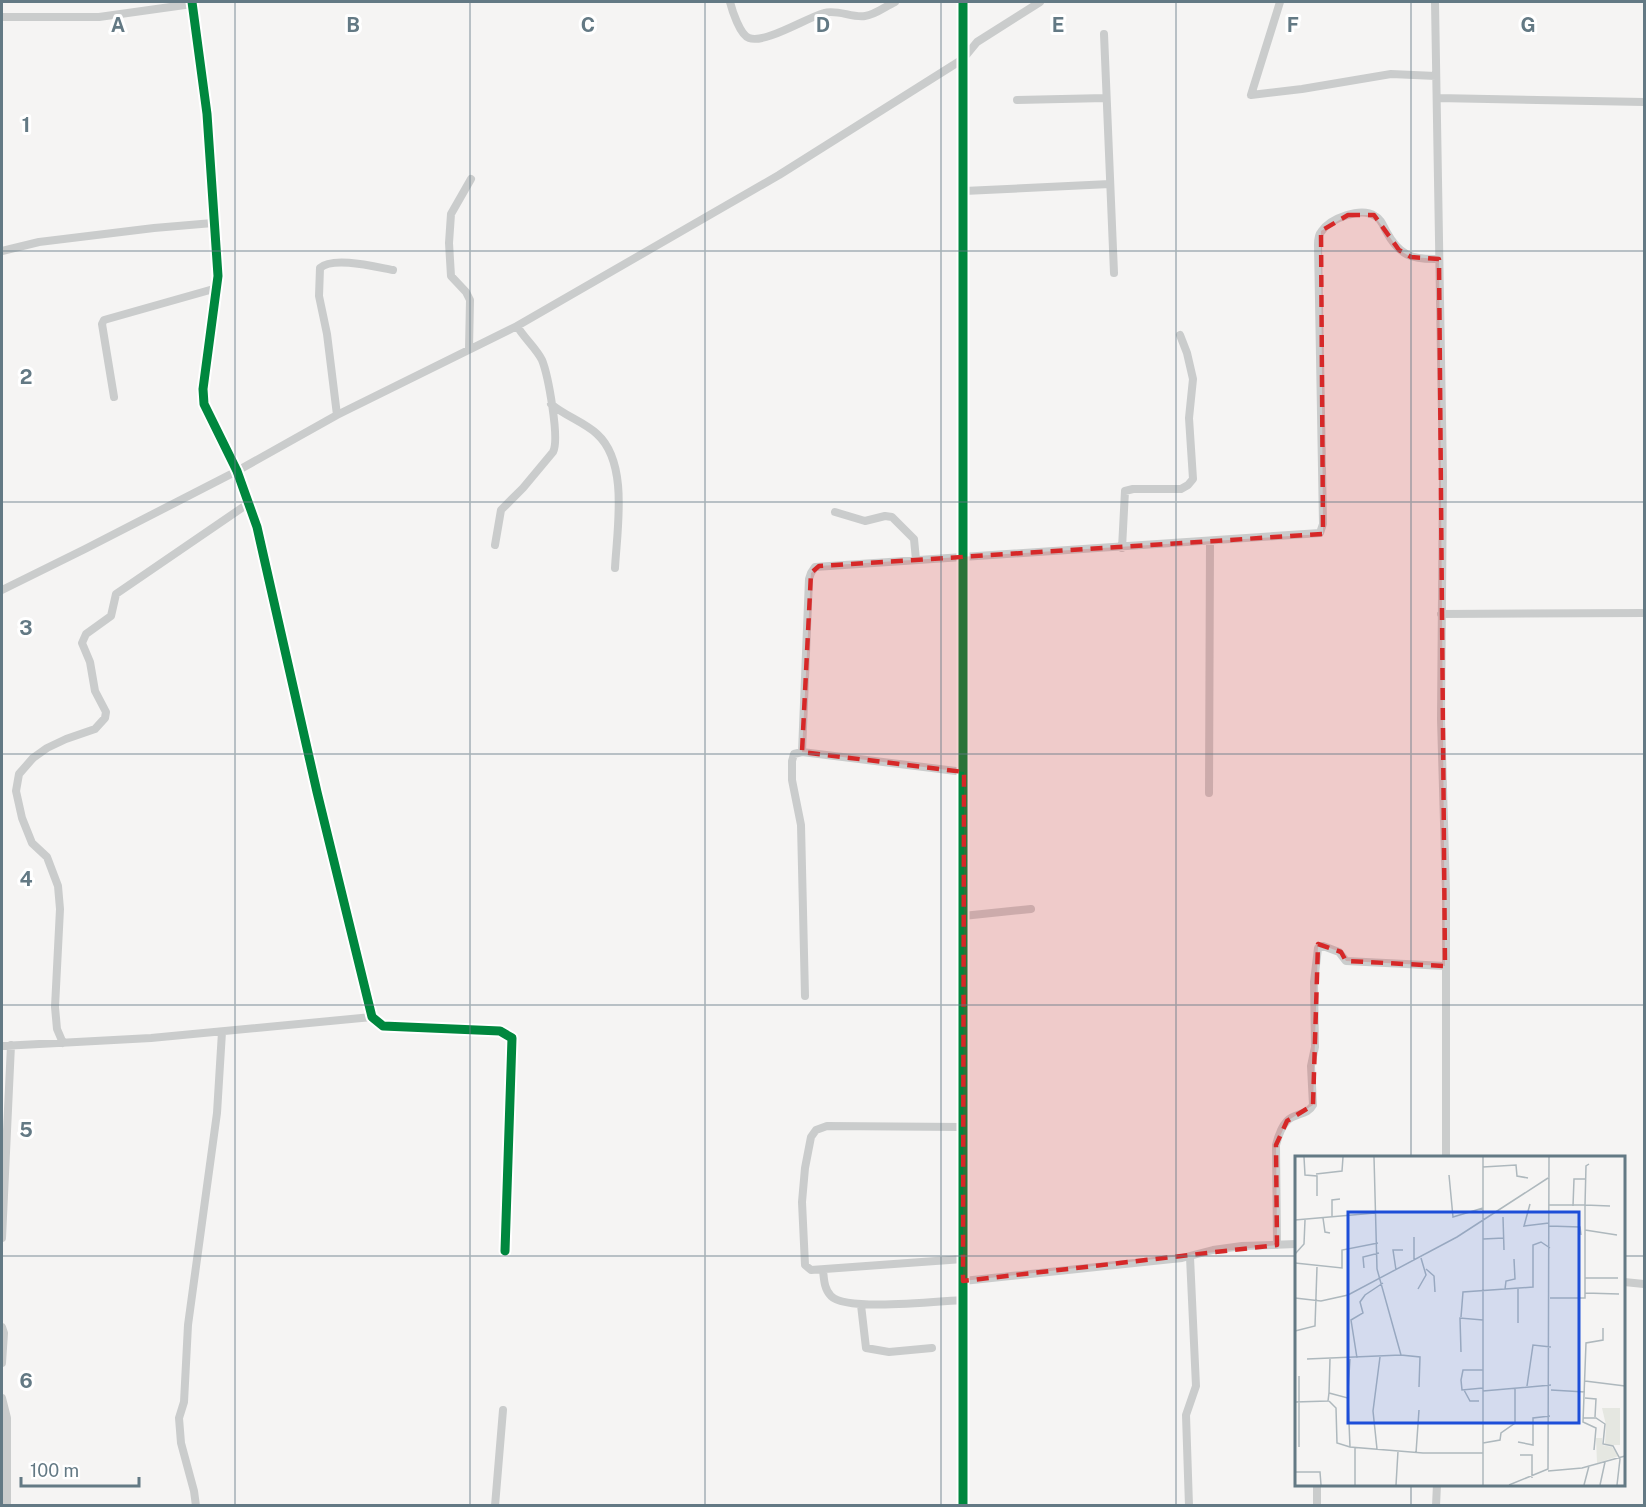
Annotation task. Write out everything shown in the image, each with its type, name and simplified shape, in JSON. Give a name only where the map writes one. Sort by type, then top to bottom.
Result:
[{"type":"street","points":[[730,2],[742,31],[746,37],[751,39],[773,35],[827,12],[857,16],[871,15],[894,2]]},
{"type":"street","points":[[963,2],[963,1506]]},
{"type":"street","points":[[2,590],[237,471],[337,415],[517,326],[779,175],[963,59],[977,42],[1040,2]]},
{"type":"street","points":[[1280,2],[1251,95],[1391,74],[1436,76]]},
{"type":"street","points":[[1435,2],[1443,476],[1441,614],[1446,1156]]},
{"type":"street","points":[[2,17],[99,17],[192,3],[207,114],[216,250],[217,288],[203,396],[204,404],[237,471],[261,546],[317,792],[372,1017],[383,1026],[500,1030],[512,1038],[505,1251]]},
{"type":"street","points":[[1104,34],[1113,273]]},
{"type":"street","points":[[1017,100],[1106,98]]},
{"type":"street","points":[[1437,98],[1644,102]]},
{"type":"street","points":[[469,349],[470,300],[466,292],[451,276],[449,243],[451,214],[471,179]]},
{"type":"street","points":[[964,191],[1110,184]]},
{"type":"street","points":[[802,752],[811,573],[819,566],[1319,534],[1322,531],[1318,264],[1321,231],[1348,215],[1363,213],[1374,215],[1399,250],[1411,257],[1439,259]]},
{"type":"street","points":[[2,251],[39,242],[213,223]]},
{"type":"street","points":[[337,415],[327,334],[319,296],[320,268],[326,263],[340,262],[393,270]]},
{"type":"street","points":[[114,397],[102,321],[217,288]]},
{"type":"street","points":[[495,545],[501,510],[523,488],[555,449],[556,438],[543,362],[517,326]]},
{"type":"street","points":[[1122,548],[1125,491],[1181,489],[1193,479],[1189,418],[1193,379],[1180,335]]},
{"type":"street","points":[[551,404],[599,435],[614,458],[619,480],[615,568]]},
{"type":"street","points":[[63,1043],[57,1029],[55,1007],[60,909],[58,886],[47,857],[32,843],[22,818],[16,791],[19,774],[33,758],[46,748],[95,729],[105,718],[106,712],[94,691],[90,662],[82,643],[86,634],[111,616],[116,594],[249,503]]},
{"type":"street","points":[[835,512],[865,521],[885,516],[892,517],[914,539],[916,560]]},
{"type":"street","points":[[1209,793],[1210,542]]},
{"type":"street","points":[[1441,614],[1644,613]]},
{"type":"street","points":[[806,996],[801,825],[792,771],[792,756],[796,752],[802,752],[964,772]]},
{"type":"street","points":[[963,916],[1031,909]]},
{"type":"street","points":[[1277,1245],[1276,1145],[1287,1121],[1310,1110],[1313,1105],[1311,1066],[1316,1047],[1314,982],[1318,948],[1323,946],[1339,952],[1346,961],[1446,966]]},
{"type":"street","points":[[2,1046],[222,1032],[372,1017]]},
{"type":"street","points":[[196,1506],[181,1443],[179,1418],[186,1387],[188,1325],[217,1113],[222,1032]]},
{"type":"street","points":[[2,1238],[11,1046]]},
{"type":"street","points":[[962,1127],[827,1126],[813,1134],[804,1175],[803,1248],[806,1267],[811,1270],[963,1259]]},
{"type":"street","points":[[963,1281],[1190,1257],[1214,1250],[1242,1246],[1295,1244]]},
{"type":"street","points":[[1189,1506],[1186,1415],[1196,1386],[1190,1257]]},
{"type":"street","points":[[823,1269],[826,1288],[831,1297],[841,1302],[861,1305],[963,1300]]},
{"type":"street","points":[[1625,1282],[1644,1284]]},
{"type":"street","points":[[861,1305],[866,1348],[889,1352],[932,1348]]},
{"type":"street","points":[[2,1327],[4,1334],[2,1363]]},
{"type":"street","points":[[2,1398],[7,1427],[7,1506]]},
{"type":"street","points":[[495,1506],[503,1410]]},
{"type":"street","points":[[1317,1486],[1317,1506]]},
{"type":"street","points":[[1436,1506],[1437,1486]]},
{"type":"highlighted area","points":[[1348,215],[1374,215],[1399,250],[1411,257],[1439,259],[1445,966],[1346,961],[1341,952],[1318,944],[1313,1105],[1287,1121],[1276,1145],[1277,1245],[963,1281],[964,772],[802,752],[811,573],[819,566],[1323,534],[1321,231]]},
{"type":"cycle path","points":[[192,2],[207,114],[218,276],[203,389],[204,404],[237,471],[257,527],[317,792],[372,1017],[383,1026],[500,1031],[512,1038],[505,1251]]},
{"type":"cycle path","points":[[963,2],[963,1506]]}]
